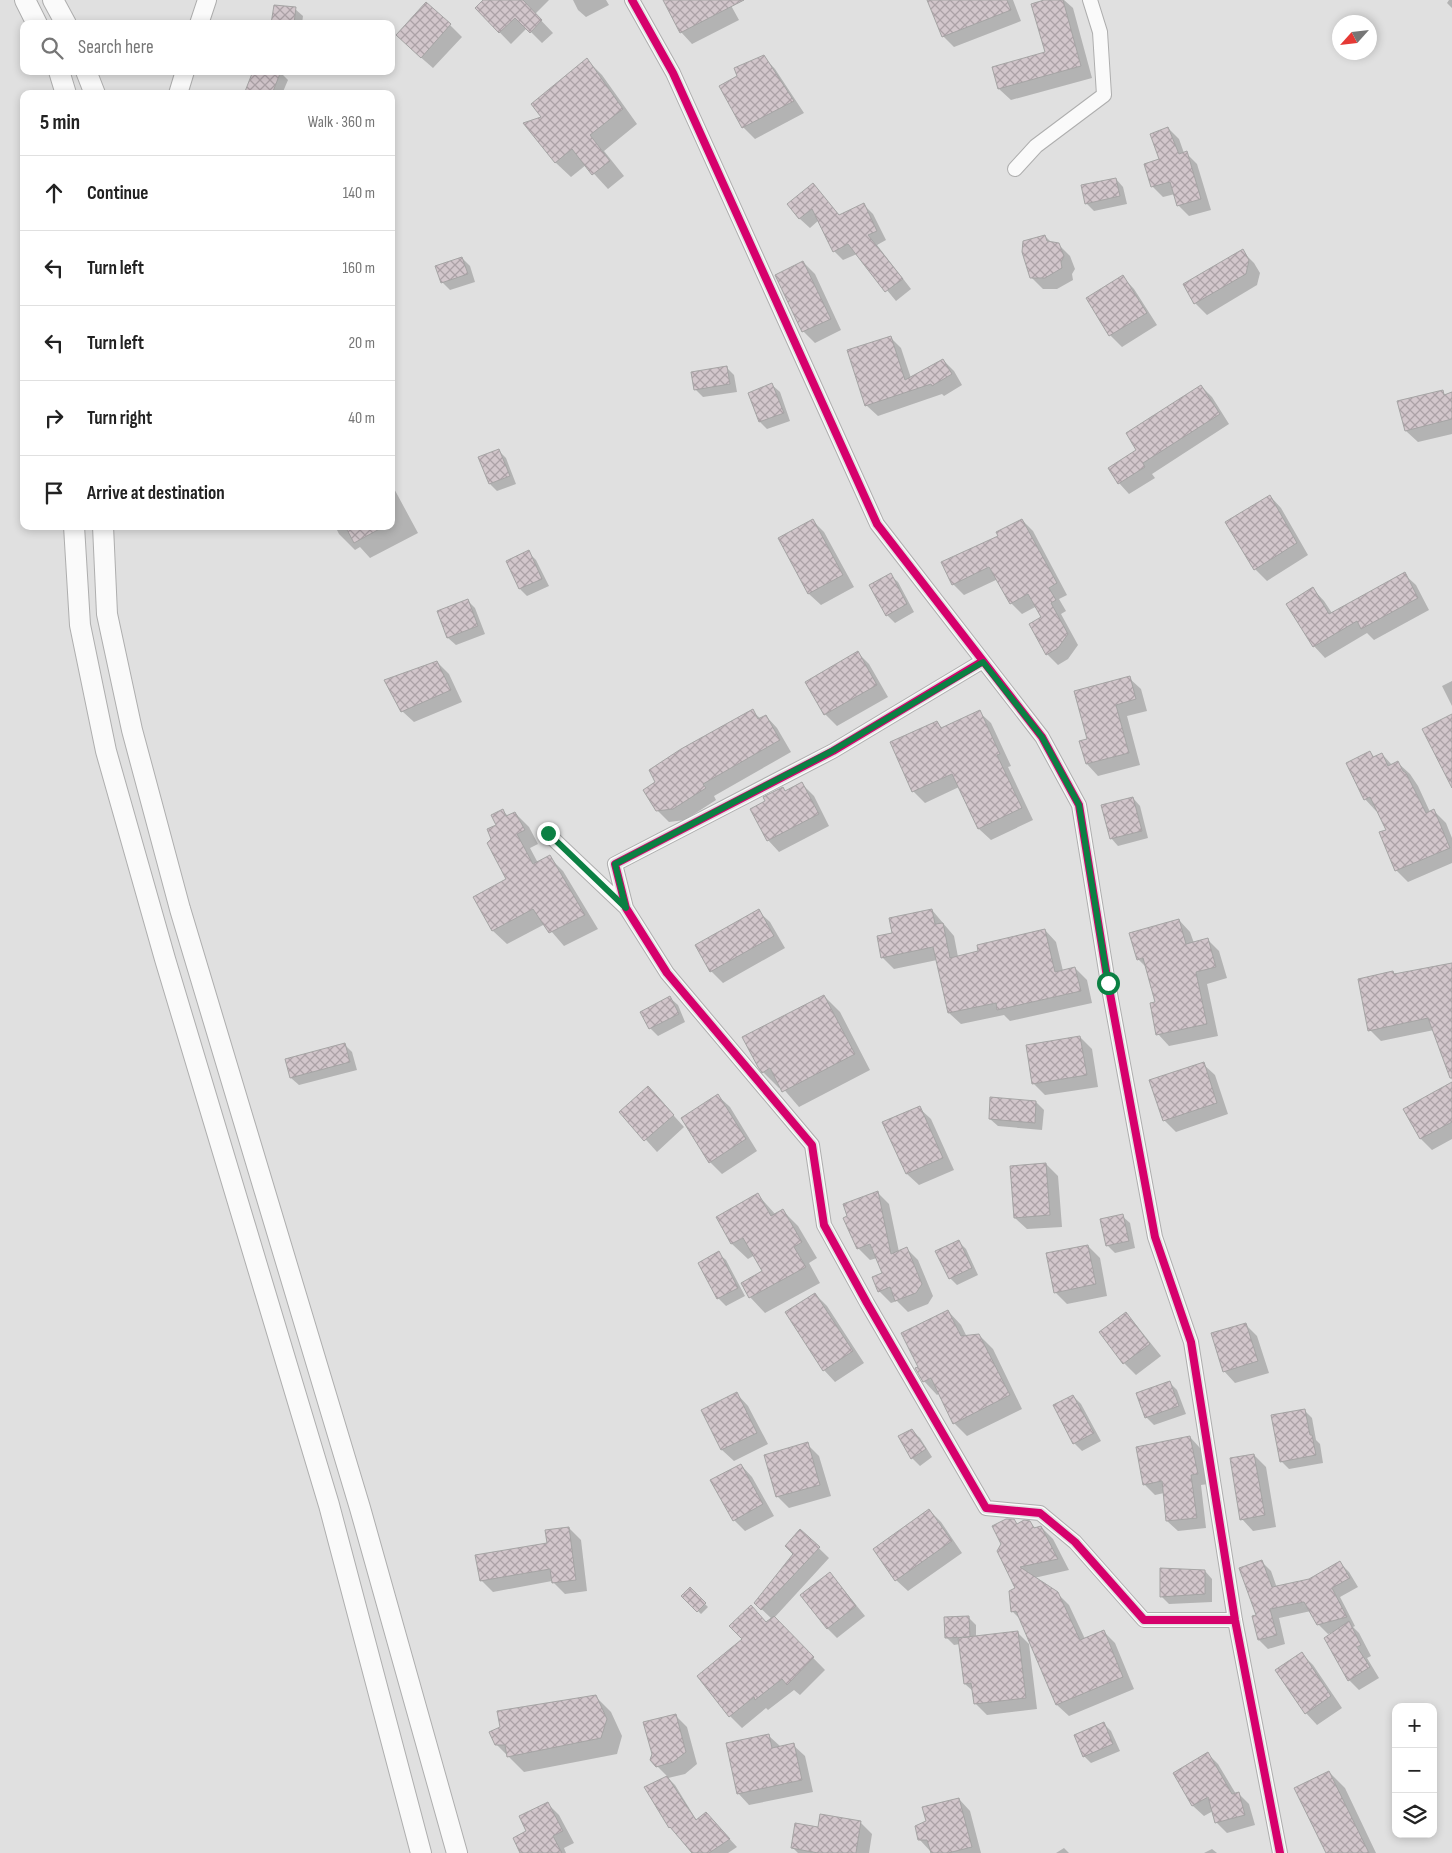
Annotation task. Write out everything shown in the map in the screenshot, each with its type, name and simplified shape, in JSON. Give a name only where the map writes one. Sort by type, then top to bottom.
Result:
[{"type":"main road","points":[[25,0],[35,20]]},
{"type":"main road","points":[[53,0],[64,20]]},
{"type":"main road","points":[[60,75],[65,90]]},
{"type":"main road","points":[[87,75],[93,90]]},
{"type":"main road","points":[[74,530],[80,624],[106,750],[165,959],[328,1505],[421,1853]]},
{"type":"main road","points":[[103,530],[107,614],[134,740],[183,918],[360,1508],[457,1853]]},
{"type":"street","points":[[200,20],[206,0]]},
{"type":"street","points":[[632,0],[673,74],[877,524],[1042,737],[1079,805],[1108,983],[1155,1238],[1191,1342],[1235,1620],[1280,1853]]},
{"type":"street","points":[[1015,169],[1036,146],[1104,96],[1100,32],[1090,0]]},
{"type":"street","points":[[179,90],[184,75]]},
{"type":"street","points":[[626,908],[615,864],[832,751],[983,662]]},
{"type":"street","points":[[548,833],[626,908],[667,974],[812,1145],[824,1225],[986,1508],[1040,1513],[1075,1542],[1144,1620],[1235,1620]]},
{"type":"building","points":[[483,0],[523,0],[542,20],[530,33],[515,18],[499,33],[475,8]]},
{"type":"building","points":[[663,0],[744,0],[680,33]]},
{"type":"building","points":[[927,0],[1007,0],[1011,10],[942,37]]},
{"type":"building","points":[[1044,0],[1063,0],[1081,66],[998,89],[992,67],[1045,52],[1031,4]]},
{"type":"building","points":[[426,2],[451,24],[421,58],[396,35]]},
{"type":"building","points":[[274,5],[296,7],[294,20],[272,20]]},
{"type":"building","points":[[764,55],[794,101],[742,128],[719,86],[737,76],[734,68]]},
{"type":"building","points":[[587,58],[623,109],[590,135],[610,161],[592,175],[572,149],[555,163],[523,123],[541,117],[531,104]]},
{"type":"building","points":[[251,75],[279,75],[274,90],[246,90]]},
{"type":"building","points":[[1168,127],[1179,154],[1187,151],[1201,199],[1177,206],[1170,182],[1151,187],[1144,164],[1159,159],[1150,134]]},
{"type":"building","points":[[1116,178],[1120,196],[1085,204],[1081,185]]},
{"type":"building","points":[[813,183],[839,215],[864,203],[877,231],[868,235],[903,279],[885,292],[848,244],[833,252],[812,209],[799,219],[787,204]]},
{"type":"building","points":[[1045,235],[1047,241],[1059,243],[1064,256],[1061,262],[1062,268],[1045,278],[1030,278],[1022,252],[1023,241]]},
{"type":"building","points":[[1243,249],[1249,260],[1246,274],[1194,304],[1183,284]]},
{"type":"building","points":[[462,257],[468,274],[441,283],[435,266]]},
{"type":"building","points":[[803,261],[831,319],[802,332],[775,275]]},
{"type":"building","points":[[1123,275],[1147,313],[1109,336],[1086,298]]},
{"type":"building","points":[[891,336],[905,380],[943,359],[952,374],[932,386],[931,384],[865,406],[847,350]]},
{"type":"building","points":[[727,366],[730,384],[694,390],[691,372]]},
{"type":"building","points":[[772,383],[784,413],[759,422],[748,393]]},
{"type":"building","points":[[1201,385],[1220,414],[1143,463],[1145,467],[1118,484],[1108,468],[1136,450],[1126,433]]},
{"type":"building","points":[[1443,390],[1444,395],[1452,392],[1452,419],[1405,431],[1397,401]]},
{"type":"building","points":[[499,449],[510,476],[489,484],[478,457]]},
{"type":"building","points":[[1270,495],[1297,543],[1254,570],[1225,522]]},
{"type":"building","points":[[813,519],[843,575],[808,594],[778,538]]},
{"type":"building","points":[[1022,519],[1057,583],[1049,588],[1056,600],[1051,603],[1068,634],[1058,648],[1046,655],[1029,624],[1041,617],[1028,594],[1010,604],[989,567],[952,585],[941,562],[998,536],[996,532]]},
{"type":"building","points":[[347,530],[378,530],[354,543]]},
{"type":"building","points":[[529,550],[542,579],[519,589],[506,561]]},
{"type":"building","points":[[1405,572],[1418,598],[1361,629],[1357,621],[1313,647],[1286,604],[1313,587],[1329,614]]},
{"type":"building","points":[[891,573],[907,604],[886,616],[869,585]]},
{"type":"building","points":[[468,599],[478,626],[447,638],[437,611]]},
{"type":"building","points":[[858,651],[877,685],[824,715],[805,682]]},
{"type":"building","points":[[437,661],[451,690],[401,712],[384,680]]},
{"type":"building","points":[[1130,676],[1136,699],[1116,705],[1129,753],[1086,764],[1079,741],[1087,739],[1074,691]]},
{"type":"building","points":[[753,709],[758,719],[766,715],[780,740],[703,784],[706,788],[673,809],[656,811],[643,790],[655,782],[649,770],[681,749]]},
{"type":"building","points":[[980,710],[1000,754],[997,755],[1022,808],[978,829],[952,774],[912,792],[890,742],[937,721],[941,728]]},
{"type":"building","points":[[1452,714],[1452,788],[1422,729]]},
{"type":"building","points":[[1370,751],[1373,757],[1382,753],[1388,766],[1398,761],[1426,813],[1434,809],[1450,848],[1395,871],[1379,832],[1386,830],[1370,797],[1364,800],[1346,763]]},
{"type":"building","points":[[802,782],[819,814],[767,841],[750,809],[765,801],[763,797],[783,787],[785,791]]},
{"type":"building","points":[[1133,797],[1142,831],[1110,839],[1101,805]]},
{"type":"building","points":[[503,809],[506,816],[515,812],[525,830],[517,834],[533,864],[550,855],[585,915],[549,933],[533,909],[492,931],[473,897],[506,879],[487,843],[491,839],[487,829],[496,825],[491,815]]},
{"type":"building","points":[[759,909],[774,936],[710,972],[695,945]]},
{"type":"building","points":[[932,909],[935,924],[943,923],[950,958],[978,951],[977,945],[1045,929],[1055,972],[1075,967],[1081,991],[997,1010],[996,1003],[948,1013],[933,947],[881,958],[877,936],[892,933],[889,918]]},
{"type":"building","points":[[1179,919],[1186,944],[1208,938],[1216,967],[1196,972],[1207,1024],[1156,1035],[1150,1003],[1155,1002],[1143,958],[1137,960],[1129,933]]},
{"type":"building","points":[[1452,963],[1452,1078],[1450,1078],[1428,1018],[1368,1031],[1358,979],[1393,971],[1394,974]]},
{"type":"building","points":[[824,995],[855,1054],[782,1092],[770,1068],[762,1073],[742,1037]]},
{"type":"building","points":[[670,996],[679,1014],[649,1029],[640,1012]]},
{"type":"building","points":[[1080,1036],[1087,1075],[1032,1084],[1026,1045]]},
{"type":"building","points":[[345,1043],[350,1062],[290,1078],[285,1059]]},
{"type":"building","points":[[1204,1062],[1217,1103],[1163,1121],[1149,1080]]},
{"type":"building","points":[[1452,1082],[1452,1122],[1420,1139],[1403,1109]]},
{"type":"building","points":[[648,1086],[674,1115],[644,1141],[619,1112]]},
{"type":"building","points":[[718,1094],[746,1139],[709,1163],[681,1118]]},
{"type":"building","points":[[990,1097],[1036,1101],[1035,1123],[989,1119]]},
{"type":"building","points":[[920,1106],[943,1158],[906,1174],[882,1122]]},
{"type":"building","points":[[1046,1163],[1050,1215],[1014,1218],[1010,1166]]},
{"type":"building","points":[[878,1191],[891,1254],[907,1247],[922,1284],[916,1293],[895,1301],[890,1287],[878,1292],[872,1277],[882,1273],[870,1244],[857,1249],[843,1218],[847,1216],[843,1204]]},
{"type":"building","points":[[758,1193],[771,1216],[783,1209],[802,1242],[794,1247],[806,1267],[749,1298],[741,1283],[762,1271],[743,1238],[731,1244],[716,1217]]},
{"type":"building","points":[[1123,1214],[1129,1241],[1106,1246],[1100,1219]]},
{"type":"building","points":[[959,1240],[972,1268],[949,1279],[935,1251]]},
{"type":"building","points":[[1088,1245],[1096,1284],[1054,1293],[1046,1253]]},
{"type":"building","points":[[719,1251],[738,1288],[717,1299],[698,1263]]},
{"type":"building","points":[[815,1293],[853,1351],[823,1371],[785,1312]]},
{"type":"building","points":[[948,1310],[961,1336],[979,1334],[1010,1395],[953,1424],[931,1378],[923,1382],[915,1368],[918,1367],[901,1333]]},
{"type":"building","points":[[1126,1312],[1150,1344],[1123,1364],[1099,1332]]},
{"type":"building","points":[[1246,1323],[1258,1361],[1223,1372],[1211,1333]]},
{"type":"building","points":[[1170,1381],[1179,1406],[1145,1418],[1136,1393]]},
{"type":"building","points":[[737,1392],[757,1433],[721,1450],[701,1410]]},
{"type":"building","points":[[1073,1395],[1094,1433],[1073,1444],[1053,1405]]},
{"type":"building","points":[[1305,1409],[1316,1455],[1280,1462],[1271,1415]]},
{"type":"building","points":[[912,1429],[926,1449],[911,1459],[898,1436]]},
{"type":"building","points":[[1190,1436],[1198,1474],[1191,1475],[1197,1518],[1166,1521],[1162,1481],[1143,1485],[1136,1447]]},
{"type":"building","points":[[808,1442],[820,1485],[776,1497],[764,1455]]},
{"type":"building","points":[[1254,1454],[1265,1515],[1240,1520],[1230,1458]]},
{"type":"building","points":[[741,1464],[763,1504],[733,1521],[710,1480]]},
{"type":"building","points":[[929,1509],[952,1541],[895,1581],[873,1549]]},
{"type":"building","points":[[1006,1519],[1014,1519],[1017,1524],[1024,1520],[1030,1521],[1034,1528],[1041,1526],[1058,1559],[1020,1567],[1058,1592],[1080,1640],[1104,1630],[1123,1677],[1056,1705],[1016,1611],[1011,1612],[1009,1591],[1015,1588],[997,1551],[1001,1544],[992,1526]]},
{"type":"building","points":[[569,1527],[576,1580],[552,1583],[550,1569],[480,1581],[475,1555],[547,1543],[545,1530]]},
{"type":"building","points":[[800,1529],[820,1547],[761,1610],[754,1603],[793,1554],[785,1546]]},
{"type":"building","points":[[1262,1560],[1272,1587],[1309,1579],[1340,1561],[1350,1578],[1332,1588],[1347,1617],[1317,1625],[1304,1602],[1270,1609],[1277,1635],[1258,1640],[1252,1616],[1256,1615],[1239,1568]]},
{"type":"building","points":[[1160,1568],[1205,1570],[1205,1594],[1160,1597]]},
{"type":"building","points":[[830,1572],[856,1606],[827,1629],[800,1595]]},
{"type":"building","points":[[690,1587],[706,1603],[697,1612],[681,1596]]},
{"type":"building","points":[[751,1605],[766,1622],[774,1616],[814,1657],[787,1685],[782,1679],[755,1700],[754,1697],[729,1717],[697,1676],[742,1639],[729,1626]]},
{"type":"building","points":[[969,1616],[970,1637],[945,1638],[944,1617]]},
{"type":"building","points":[[1349,1621],[1361,1645],[1357,1647],[1370,1667],[1348,1681],[1324,1638]]},
{"type":"building","points":[[1018,1631],[1026,1698],[974,1704],[971,1683],[964,1684],[958,1638]]},
{"type":"building","points":[[1302,1652],[1331,1696],[1305,1714],[1275,1670]]},
{"type":"building","points":[[596,1695],[607,1719],[601,1738],[507,1757],[505,1745],[495,1745],[489,1732],[500,1727],[497,1711]]},
{"type":"building","points":[[676,1714],[686,1752],[673,1762],[656,1767],[650,1760],[652,1754],[643,1722]]},
{"type":"building","points":[[1104,1722],[1113,1744],[1083,1757],[1074,1735]]},
{"type":"building","points":[[769,1734],[772,1748],[794,1743],[802,1780],[737,1794],[726,1743]]},
{"type":"building","points":[[1208,1752],[1232,1794],[1239,1792],[1245,1815],[1215,1823],[1208,1797],[1192,1806],[1173,1773]]},
{"type":"building","points":[[1329,1771],[1369,1853],[1326,1853],[1294,1788]]},
{"type":"building","points":[[667,1776],[696,1820],[706,1812],[730,1839],[709,1853],[692,1853],[669,1828],[644,1787]]},
{"type":"building","points":[[959,1798],[972,1847],[948,1853],[931,1853],[927,1840],[918,1840],[915,1826],[926,1821],[922,1807]]},
{"type":"building","points":[[548,1802],[563,1831],[553,1836],[562,1853],[520,1853],[513,1838],[526,1831],[519,1816]]},
{"type":"building","points":[[820,1814],[861,1821],[856,1853],[818,1853],[791,1848],[795,1823],[818,1827]]},
{"type":"cycle path","points":[[632,0],[673,73],[877,524],[1042,737],[1079,805],[1108,983],[1155,1237],[1191,1342],[1235,1620],[1280,1853]]},
{"type":"cycle path","points":[[983,661],[833,751],[615,864],[626,908],[667,973],[812,1145],[824,1225],[986,1508],[1040,1513],[1075,1542],[1144,1620],[1235,1620]]},
{"type":"route","points":[[548,833],[626,908],[615,864],[832,751],[983,662],[1042,737],[1079,805],[1108,983]]}]
